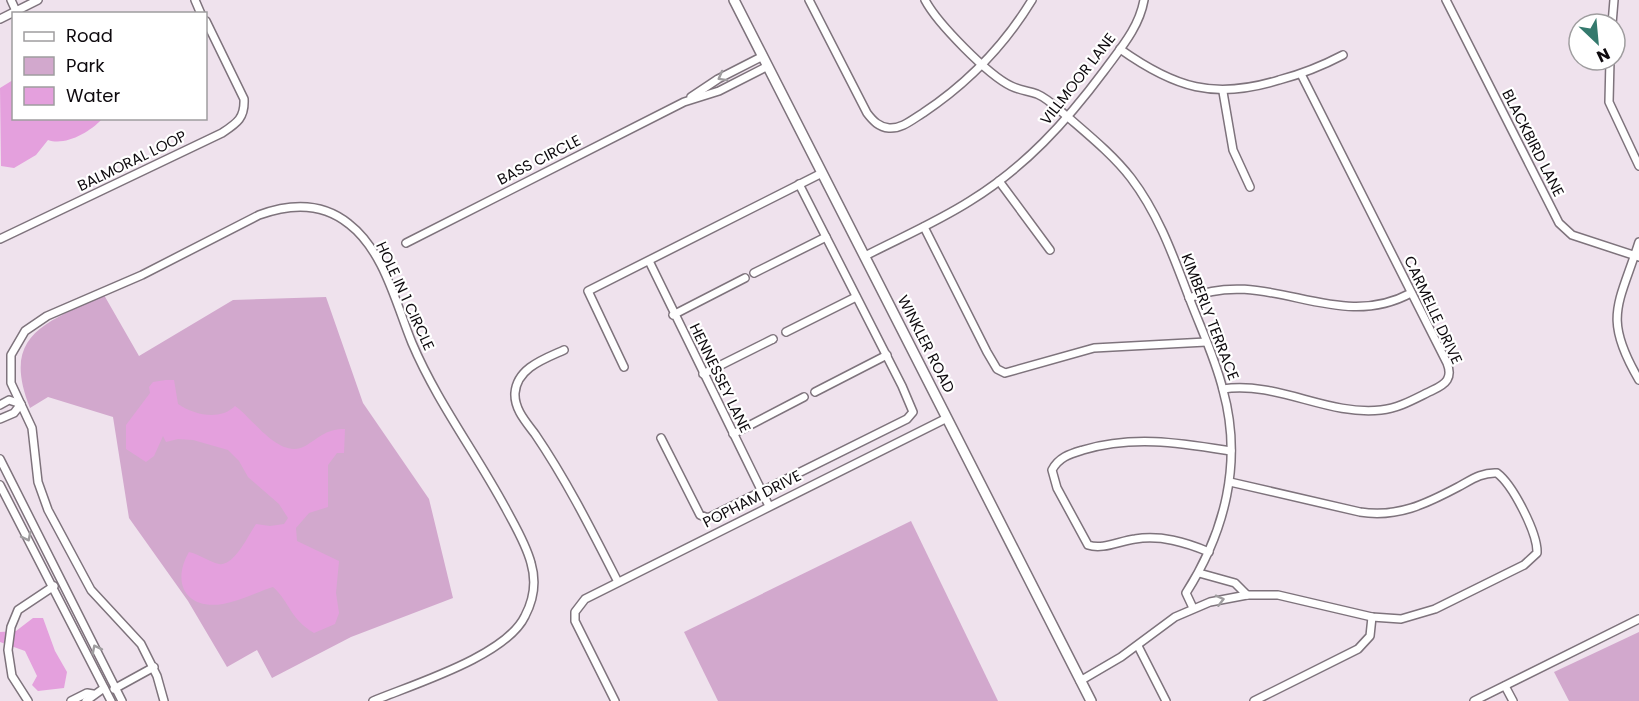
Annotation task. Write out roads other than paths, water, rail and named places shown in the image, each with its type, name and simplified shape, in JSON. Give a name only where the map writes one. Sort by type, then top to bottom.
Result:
[{"type":"street","points":[[10,0],[16,11],[38,0]]},
{"type":"street","name":"WINKLER ROAD","points":[[734,0],[1091,701]]},
{"type":"street","points":[[809,0],[867,113],[882,126],[891,128],[909,122],[946,98],[984,64],[1032,0]]},
{"type":"street","name":"KIMBERLY TERRACE","points":[[925,0],[942,24],[984,64],[1012,87],[1038,95],[1069,118],[1117,163],[1140,191],[1160,226],[1223,389],[1230,428],[1230,482],[1221,522],[1199,573],[1186,593],[1193,608]]},
{"type":"street","name":"VILLMOOR LANE","points":[[864,256],[969,202],[1036,151],[1069,118],[1120,49],[1136,25],[1144,0]]},
{"type":"street","name":"BLACKBIRD LANE","points":[[1446,0],[1559,223],[1572,235],[1637,256]]},
{"type":"street","name":"BALMORAL LOOP","points":[[0,239],[222,133],[239,122],[245,111],[244,99],[207,23]]},
{"type":"street","points":[[1120,49],[1143,65],[1177,80],[1202,89],[1223,92],[1249,89],[1301,74],[1343,55]]},
{"type":"street","name":"BASS CIRCLE","points":[[684,102],[717,79],[763,56]]},
{"type":"street","name":"BASS CIRCLE","points":[[406,243],[684,102],[719,90],[768,66]]},
{"type":"street","points":[[1610,72],[1609,102],[1639,166]]},
{"type":"street","name":"CARMELLE DRIVE","points":[[1223,389],[1252,386],[1364,411],[1400,406],[1442,386],[1448,380],[1450,371],[1301,74]]},
{"type":"street","points":[[1223,92],[1227,129],[1233,150],[1250,187]]},
{"type":"street","points":[[624,368],[588,291],[822,173]]},
{"type":"street","points":[[999,181],[1050,250]]},
{"type":"street","points":[[661,438],[700,514],[708,518],[903,421],[913,412],[799,184]]},
{"type":"street","name":"HOLE IN 1 CIRCLE","points":[[164,701],[154,668],[135,636],[91,590],[48,510],[38,482],[32,429],[11,383],[11,355],[25,331],[47,316],[142,275],[274,210],[300,206],[319,209],[351,225],[373,253],[429,378],[516,530],[531,563],[534,582],[526,614],[516,630],[502,642],[454,667],[373,701]]},
{"type":"street","points":[[924,226],[987,352],[998,369],[1005,373],[1094,348],[1206,342]]},
{"type":"street","points":[[754,273],[826,237]]},
{"type":"street","points":[[1639,242],[1637,256],[1617,309],[1616,327],[1624,354],[1639,380]]},
{"type":"street","name":"HENNESSEY LANE","points":[[649,261],[673,315],[769,506]]},
{"type":"street","points":[[673,315],[745,278]]},
{"type":"street","points":[[1189,298],[1215,290],[1254,289],[1354,308],[1384,305],[1411,293]]},
{"type":"street","points":[[786,332],[856,297]]},
{"type":"street","points":[[703,374],[773,339]]},
{"type":"street","points":[[564,350],[527,369],[518,384],[516,401],[523,417],[568,484],[618,582]]},
{"type":"street","points":[[815,392],[886,355]]},
{"type":"street","points":[[733,434],[804,397]]},
{"type":"street","points":[[0,405],[9,400],[21,404],[14,413],[0,420]]},
{"type":"street","name":"POPHAM DRIVE","points":[[615,701],[578,630],[575,612],[585,599],[947,418]]},
{"type":"street","points":[[1209,552],[1182,542],[1152,538],[1133,539],[1097,548],[1088,545],[1057,488],[1052,470],[1056,462],[1072,453],[1123,442],[1164,441],[1231,451]]},
{"type":"street","points":[[0,459],[122,701]]},
{"type":"street","points":[[1080,681],[1138,646],[1156,629],[1193,608],[1247,595],[1278,595],[1372,617],[1392,619],[1419,615],[1532,560],[1537,553],[1537,544],[1521,510],[1504,479],[1497,473],[1477,477],[1413,509],[1382,514],[1360,513],[1230,482]]},
{"type":"street","points":[[0,485],[107,696]]},
{"type":"street","points":[[1199,573],[1234,583],[1247,595]]},
{"type":"street","points":[[28,701],[12,676],[8,650],[11,627],[18,610],[52,586],[62,582]]},
{"type":"street","points":[[1254,701],[1358,649],[1370,636],[1372,617]]},
{"type":"street","points":[[1474,701],[1639,619]]},
{"type":"street","points":[[1138,646],[1166,701]]},
{"type":"street","points":[[71,701],[87,693],[91,699],[107,696],[115,688],[154,668]]},
{"type":"street","points":[[1506,686],[1513,701]]},
{"type":"water","points":[[12,81],[12,120],[101,120],[84,133],[69,140],[48,140],[36,155],[14,168],[1,166],[0,88]]},
{"type":"water","points":[[174,380],[178,404],[184,408],[215,415],[229,411],[235,406],[268,437],[287,448],[297,449],[329,432],[345,429],[344,453],[337,453],[328,465],[328,507],[309,513],[296,528],[297,541],[339,561],[336,593],[339,613],[335,624],[314,633],[299,622],[273,587],[229,603],[210,605],[200,603],[185,592],[182,574],[189,552],[215,563],[225,564],[235,555],[256,524],[270,526],[284,524],[288,518],[279,504],[248,477],[239,461],[228,450],[193,440],[178,439],[166,442],[163,436],[154,456],[146,462],[126,449],[126,425],[150,393],[149,387],[153,382]]},
{"type":"water","points":[[33,618],[43,618],[55,651],[67,672],[64,688],[38,691],[32,685],[37,676],[25,651],[0,642],[0,632],[16,631]]}]
